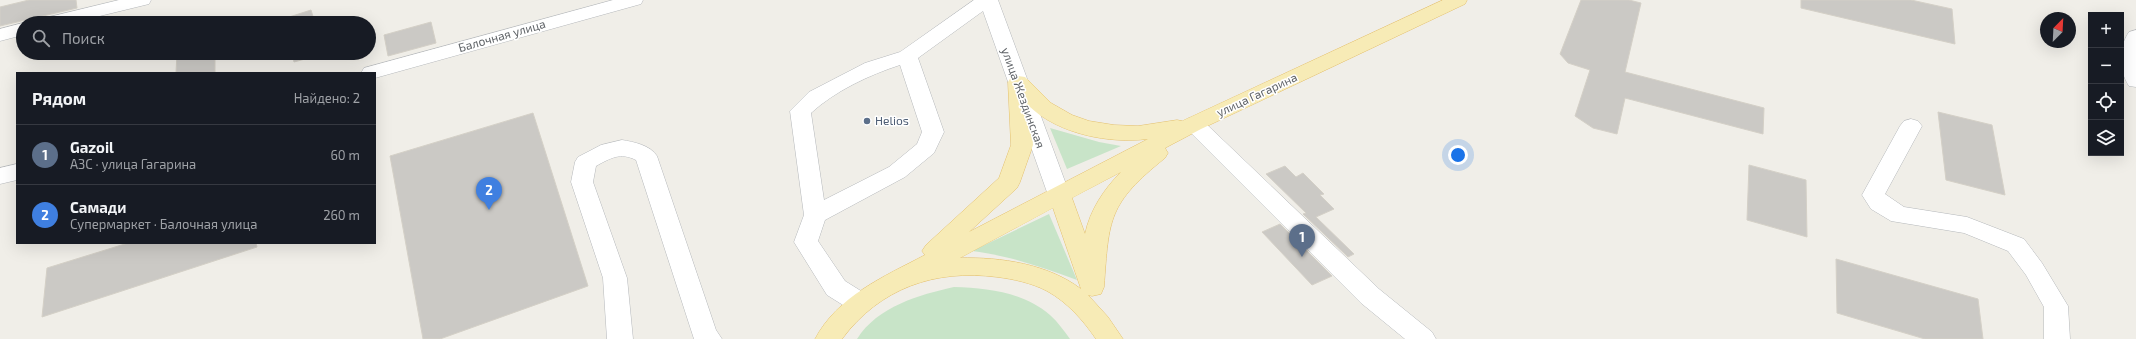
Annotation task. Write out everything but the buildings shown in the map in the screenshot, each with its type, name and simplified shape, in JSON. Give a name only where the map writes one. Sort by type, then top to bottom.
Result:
[{"type":"main road","name":"улица Гагарина","points":[[896,281],[1194,124],[1458,0]]},
{"type":"main road","points":[[1018,82],[1044,108],[1060,118],[1079,125],[1110,132],[1138,133],[1194,124]]},
{"type":"main road","points":[[829,334],[860,303],[896,281],[940,246],[1009,182],[1022,145],[1018,82]]},
{"type":"main road","points":[[1092,287],[1099,220],[1112,197],[1144,163],[1194,124]]},
{"type":"main road","points":[[1059,195],[1110,339]]},
{"type":"main road","points":[[896,281],[936,268],[978,265],[1020,270],[1057,285],[1088,309],[1110,339]]},
{"type":"street","points":[[77,16],[142,0]]},
{"type":"street","name":"Балочная улица","points":[[375,72],[634,0]]},
{"type":"street","points":[[860,303],[836,288],[806,242],[815,215],[800,110],[816,97],[872,67],[907,56],[987,0]]},
{"type":"street","name":"улица Жездинская","points":[[987,0],[1059,195]]},
{"type":"street","points":[[0,35],[16,31]]},
{"type":"street","points":[[2136,36],[2126,59],[2136,81]]},
{"type":"street","points":[[815,215],[897,172],[926,148],[933,132],[907,56]]},
{"type":"street","points":[[1194,124],[1370,296],[1423,339]]},
{"type":"street","points":[[1911,126],[1873,195],[1879,203],[1899,215],[1967,225],[2016,245],[2034,269],[2056,306],[2058,339]]},
{"type":"street","points":[[620,339],[615,278],[582,182],[586,162],[611,148],[632,148],[646,156],[702,338]]},
{"type":"street","points":[[0,176],[16,172]]},
{"type":"green space","points":[[1050,128],[1099,142],[1121,146],[1067,169]]},
{"type":"green space","points":[[1049,214],[1077,280],[1013,259],[972,251]]},
{"type":"green space","points":[[954,287],[992,290],[1017,296],[1040,307],[1050,315],[1070,339],[857,339],[876,318],[888,310],[913,298]]},
{"type":"place","name":"Helios","points":[[867,121]]},
{"type":"place","name":"Самади","points":[[489,210]]},
{"type":"place","name":"Gazoil","points":[[1302,257]]}]
